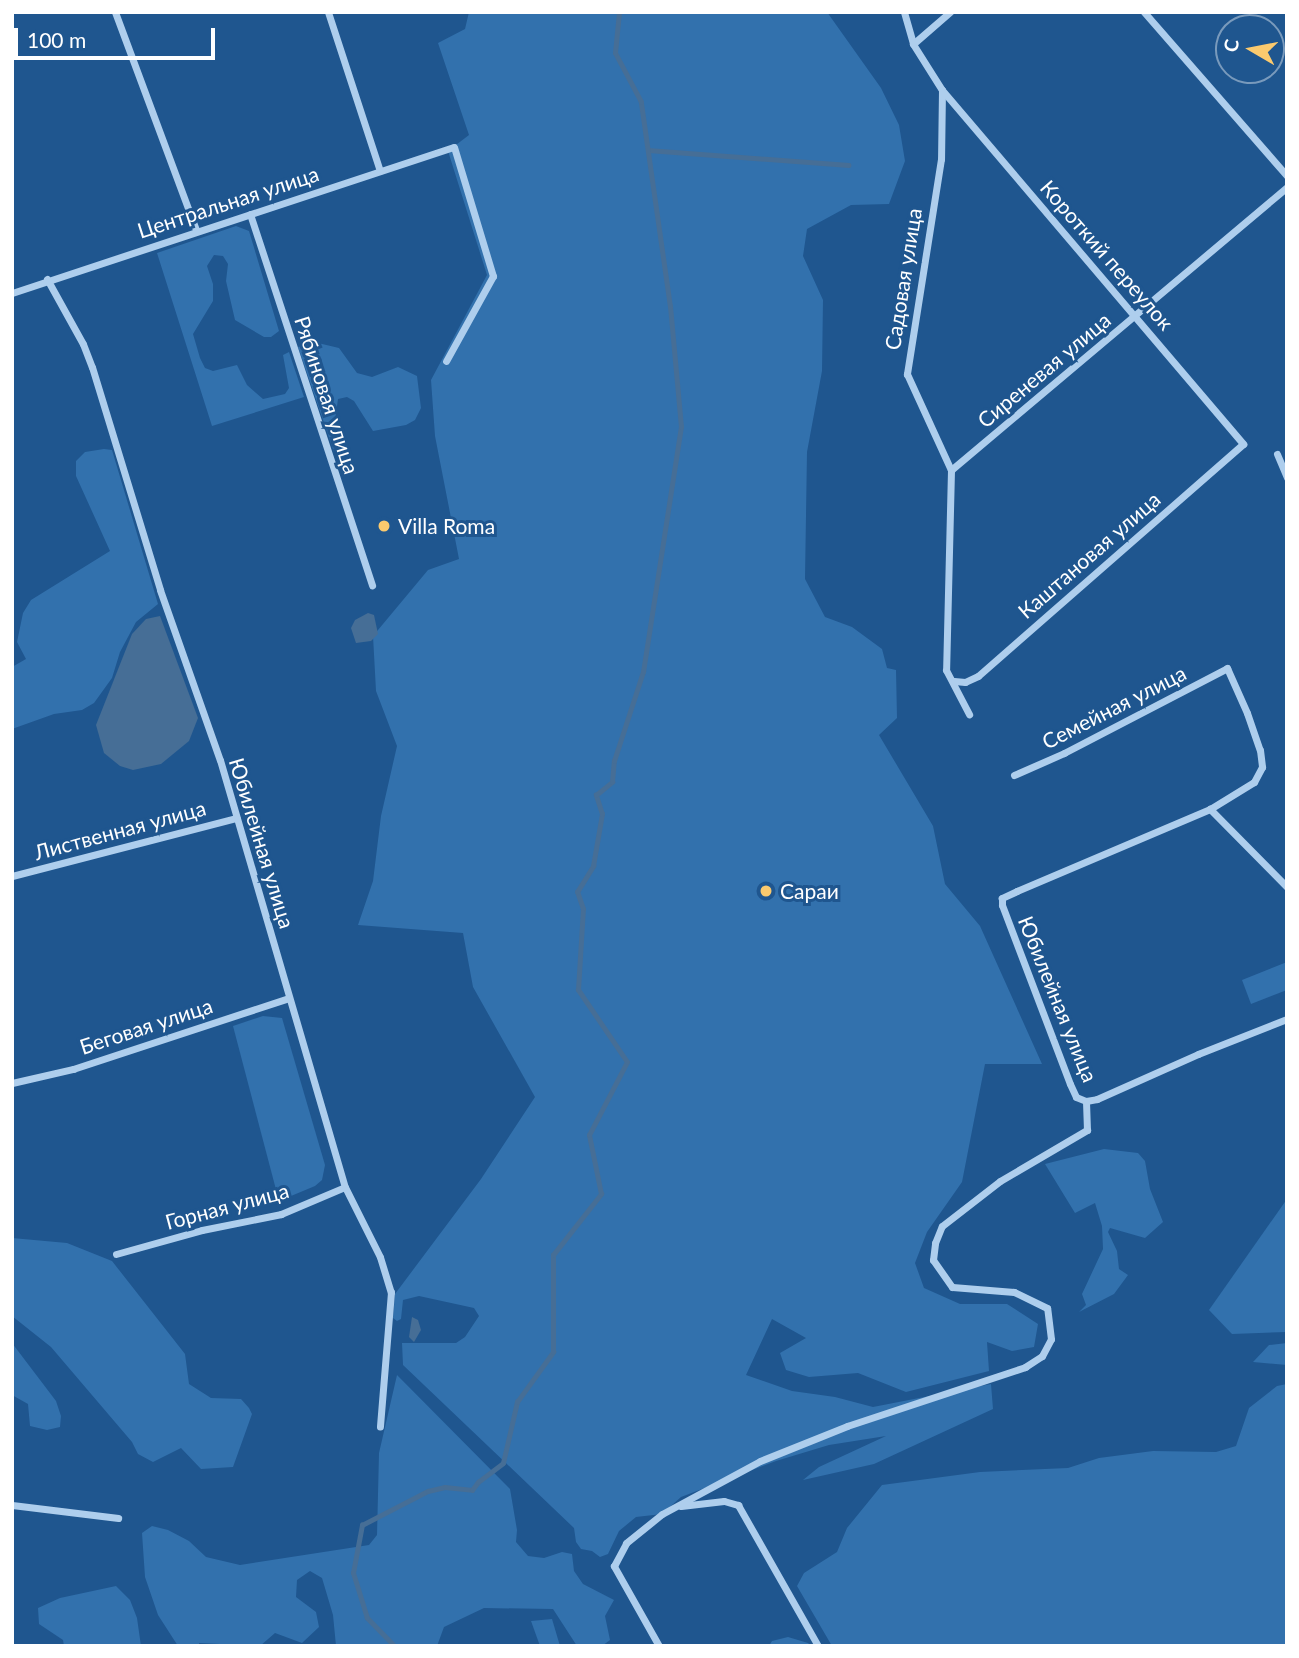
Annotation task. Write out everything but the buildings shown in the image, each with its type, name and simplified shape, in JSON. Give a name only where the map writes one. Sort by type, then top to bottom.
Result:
[{"type":"street","points":[[114,12],[196,230]]},
{"type":"street","points":[[328,12],[380,171]]},
{"type":"street","points":[[904,12],[913,44],[942,90]]},
{"type":"street","points":[[913,44],[950,12]]},
{"type":"street","points":[[1144,12],[1287,176]]},
{"type":"street","name":"Короткий переулок","points":[[942,90],[1243,444]]},
{"type":"street","name":"Садовая улица","points":[[942,90],[941,159],[907,374],[951,470],[946,670],[969,714]]},
{"type":"street","name":"Центральная улица","points":[[12,292],[454,147],[493,276],[446,361]]},
{"type":"street","name":"Сиреневая улица","points":[[951,470],[1287,187]]},
{"type":"street","name":"Рябиновая улица","points":[[250,214],[372,586]]},
{"type":"street","name":"Юбилейная улица","points":[[47,279],[83,344],[92,367],[160,590],[237,818],[345,1187],[380,1257],[391,1292],[380,1427]]},
{"type":"street","name":"Каштановая улица","points":[[954,681],[965,682],[978,676],[1243,444]]},
{"type":"street","points":[[1277,454],[1287,478]]},
{"type":"street","name":"Семейная улица","points":[[1014,775],[1064,753],[1227,668],[1247,713],[1260,750],[1262,767],[1254,782],[1210,809]]},
{"type":"street","points":[[1210,809],[1287,887]]},
{"type":"street","name":"Юбилейная улица","points":[[1210,809],[1002,898],[1002,905],[1076,1097],[1086,1101],[1097,1099],[1198,1054],[1287,1019]]},
{"type":"street","name":"Лиственная улица","points":[[12,876],[237,818]]},
{"type":"street","name":"Беговая улица","points":[[12,1083],[73,1069],[289,998]]},
{"type":"street","points":[[659,1646],[614,1566],[618,1555],[632,1537],[677,1506],[760,1461],[822,1436],[1025,1367],[1042,1356],[1051,1339],[1047,1308],[1014,1292],[952,1287],[933,1260],[935,1242],[942,1226],[1000,1181],[1087,1130],[1086,1101]]},
{"type":"street","name":"Горная улица","points":[[116,1254],[202,1230],[281,1214],[345,1187]]},
{"type":"street","points":[[677,1506],[724,1501],[738,1505],[818,1646]]},
{"type":"street","points":[[12,1505],[118,1518]]},
{"type":"shaded area","points":[[469,12],[827,12],[881,88],[899,125],[905,161],[889,204],[851,205],[807,229],[803,256],[823,300],[822,371],[807,452],[805,579],[825,617],[852,627],[882,649],[887,668],[896,670],[897,718],[879,735],[933,826],[945,884],[980,926],[1042,1064],[985,1064],[962,1182],[927,1232],[915,1263],[924,1288],[960,1304],[1007,1304],[1038,1324],[1034,1347],[1012,1351],[987,1342],[989,1371],[906,1392],[858,1373],[809,1377],[786,1370],[780,1353],[806,1338],[772,1319],[746,1375],[792,1391],[835,1397],[873,1407],[991,1384],[993,1409],[874,1464],[803,1480],[819,1467],[886,1436],[829,1445],[776,1461],[681,1497],[662,1514],[636,1517],[619,1531],[608,1554],[600,1557],[592,1551],[581,1549],[576,1542],[574,1528],[403,1365],[402,1343],[456,1343],[465,1337],[479,1316],[474,1308],[419,1296],[403,1300],[401,1319],[397,1321],[393,1318],[395,1294],[481,1179],[535,1097],[473,987],[463,933],[358,925],[373,881],[381,816],[397,746],[376,691],[373,636],[428,570],[459,559],[435,436],[431,380],[487,275],[448,151],[469,135],[438,43],[465,29]]},
{"type":"shaded area","points":[[236,226],[249,231],[279,331],[271,337],[264,337],[235,320],[226,281],[228,264],[223,256],[214,255],[207,266],[213,284],[213,301],[193,334],[200,358],[205,368],[213,371],[237,365],[247,385],[263,399],[285,394],[289,388],[283,355],[289,352],[304,397],[212,426],[157,253]]},
{"type":"shaded area","points":[[318,343],[339,348],[357,373],[372,377],[398,367],[417,376],[421,408],[415,420],[406,425],[373,431],[354,401],[347,397],[338,399],[335,421],[350,452],[342,455],[334,452],[298,347]]},
{"type":"shaded area","points":[[112,450],[158,604],[136,622],[120,652],[112,678],[94,703],[82,710],[54,714],[12,729],[12,667],[26,659],[17,642],[23,613],[31,600],[110,551],[76,476],[76,461],[85,452]]},
{"type":"shaded area","points":[[368,613],[374,615],[378,634],[371,641],[356,643],[351,628],[355,620]]},
{"type":"shaded area","points":[[160,616],[198,718],[189,741],[161,764],[133,770],[120,766],[104,753],[96,725],[132,634],[146,619]]},
{"type":"shaded area","points":[[1287,962],[1287,990],[1251,1004],[1242,980]]},
{"type":"shaded area","points":[[263,1016],[282,1018],[325,1165],[322,1180],[315,1186],[279,1201],[233,1026]]},
{"type":"shaded area","points":[[1104,1149],[1138,1153],[1145,1161],[1150,1189],[1163,1222],[1145,1238],[1110,1228],[1108,1232],[1117,1251],[1119,1269],[1128,1275],[1114,1294],[1079,1312],[1086,1305],[1082,1294],[1103,1249],[1102,1226],[1095,1203],[1075,1213],[1045,1164]]},
{"type":"shaded area","points":[[1287,1199],[1287,1332],[1232,1334],[1209,1310]]},
{"type":"shaded area","points":[[12,1238],[67,1243],[112,1261],[185,1354],[189,1384],[211,1398],[241,1399],[249,1408],[252,1414],[233,1467],[201,1469],[181,1448],[153,1462],[138,1454],[132,1442],[51,1347],[12,1316]]},
{"type":"shaded area","points":[[412,1317],[418,1320],[421,1330],[414,1342],[409,1337]]},
{"type":"shaded area","points":[[12,1343],[56,1401],[61,1416],[60,1427],[47,1430],[30,1426],[28,1404],[12,1395]]},
{"type":"shaded area","points":[[1287,1343],[1287,1365],[1253,1362],[1269,1345]]},
{"type":"shaded area","points":[[397,1375],[510,1489],[517,1530],[516,1542],[528,1556],[544,1558],[562,1552],[572,1554],[574,1571],[583,1584],[614,1600],[605,1616],[610,1640],[602,1646],[577,1646],[553,1609],[484,1608],[444,1627],[437,1646],[336,1646],[333,1615],[322,1578],[310,1571],[297,1580],[296,1597],[316,1612],[319,1627],[302,1643],[275,1633],[260,1646],[199,1643],[199,1646],[178,1646],[158,1615],[145,1577],[142,1533],[152,1526],[168,1530],[189,1541],[206,1557],[240,1565],[369,1545],[377,1535],[379,1453]]},
{"type":"shaded area","points":[[1287,1384],[1287,1646],[832,1646],[797,1586],[804,1573],[837,1552],[847,1528],[882,1485],[980,1472],[1068,1468],[1099,1458],[1153,1451],[1216,1452],[1236,1446],[1249,1408],[1277,1386]]},
{"type":"shaded area","points":[[116,1586],[130,1600],[137,1618],[141,1646],[64,1646],[63,1640],[39,1624],[38,1608],[60,1598]]},
{"type":"shaded area","points":[[552,1619],[560,1646],[540,1646],[531,1621]]},
{"type":"shaded area","points":[[788,1637],[811,1646],[769,1646],[772,1641]]},
{"type":"waterway","points":[[394,1646],[367,1618],[353,1573],[362,1525],[428,1491],[445,1487],[472,1490],[503,1463],[517,1402],[553,1352],[553,1255],[601,1194],[589,1135],[627,1062],[578,990],[583,909],[577,892],[593,866],[602,814],[596,795],[612,782],[614,761],[643,672],[681,427],[670,307],[641,102],[615,53],[619,12]]},
{"type":"waterway","points":[[648,150],[848,165]]},
{"type":"place","name":"Villa Roma","points":[[384,526]]},
{"type":"place","name":"Сараи","points":[[766,891]]}]
